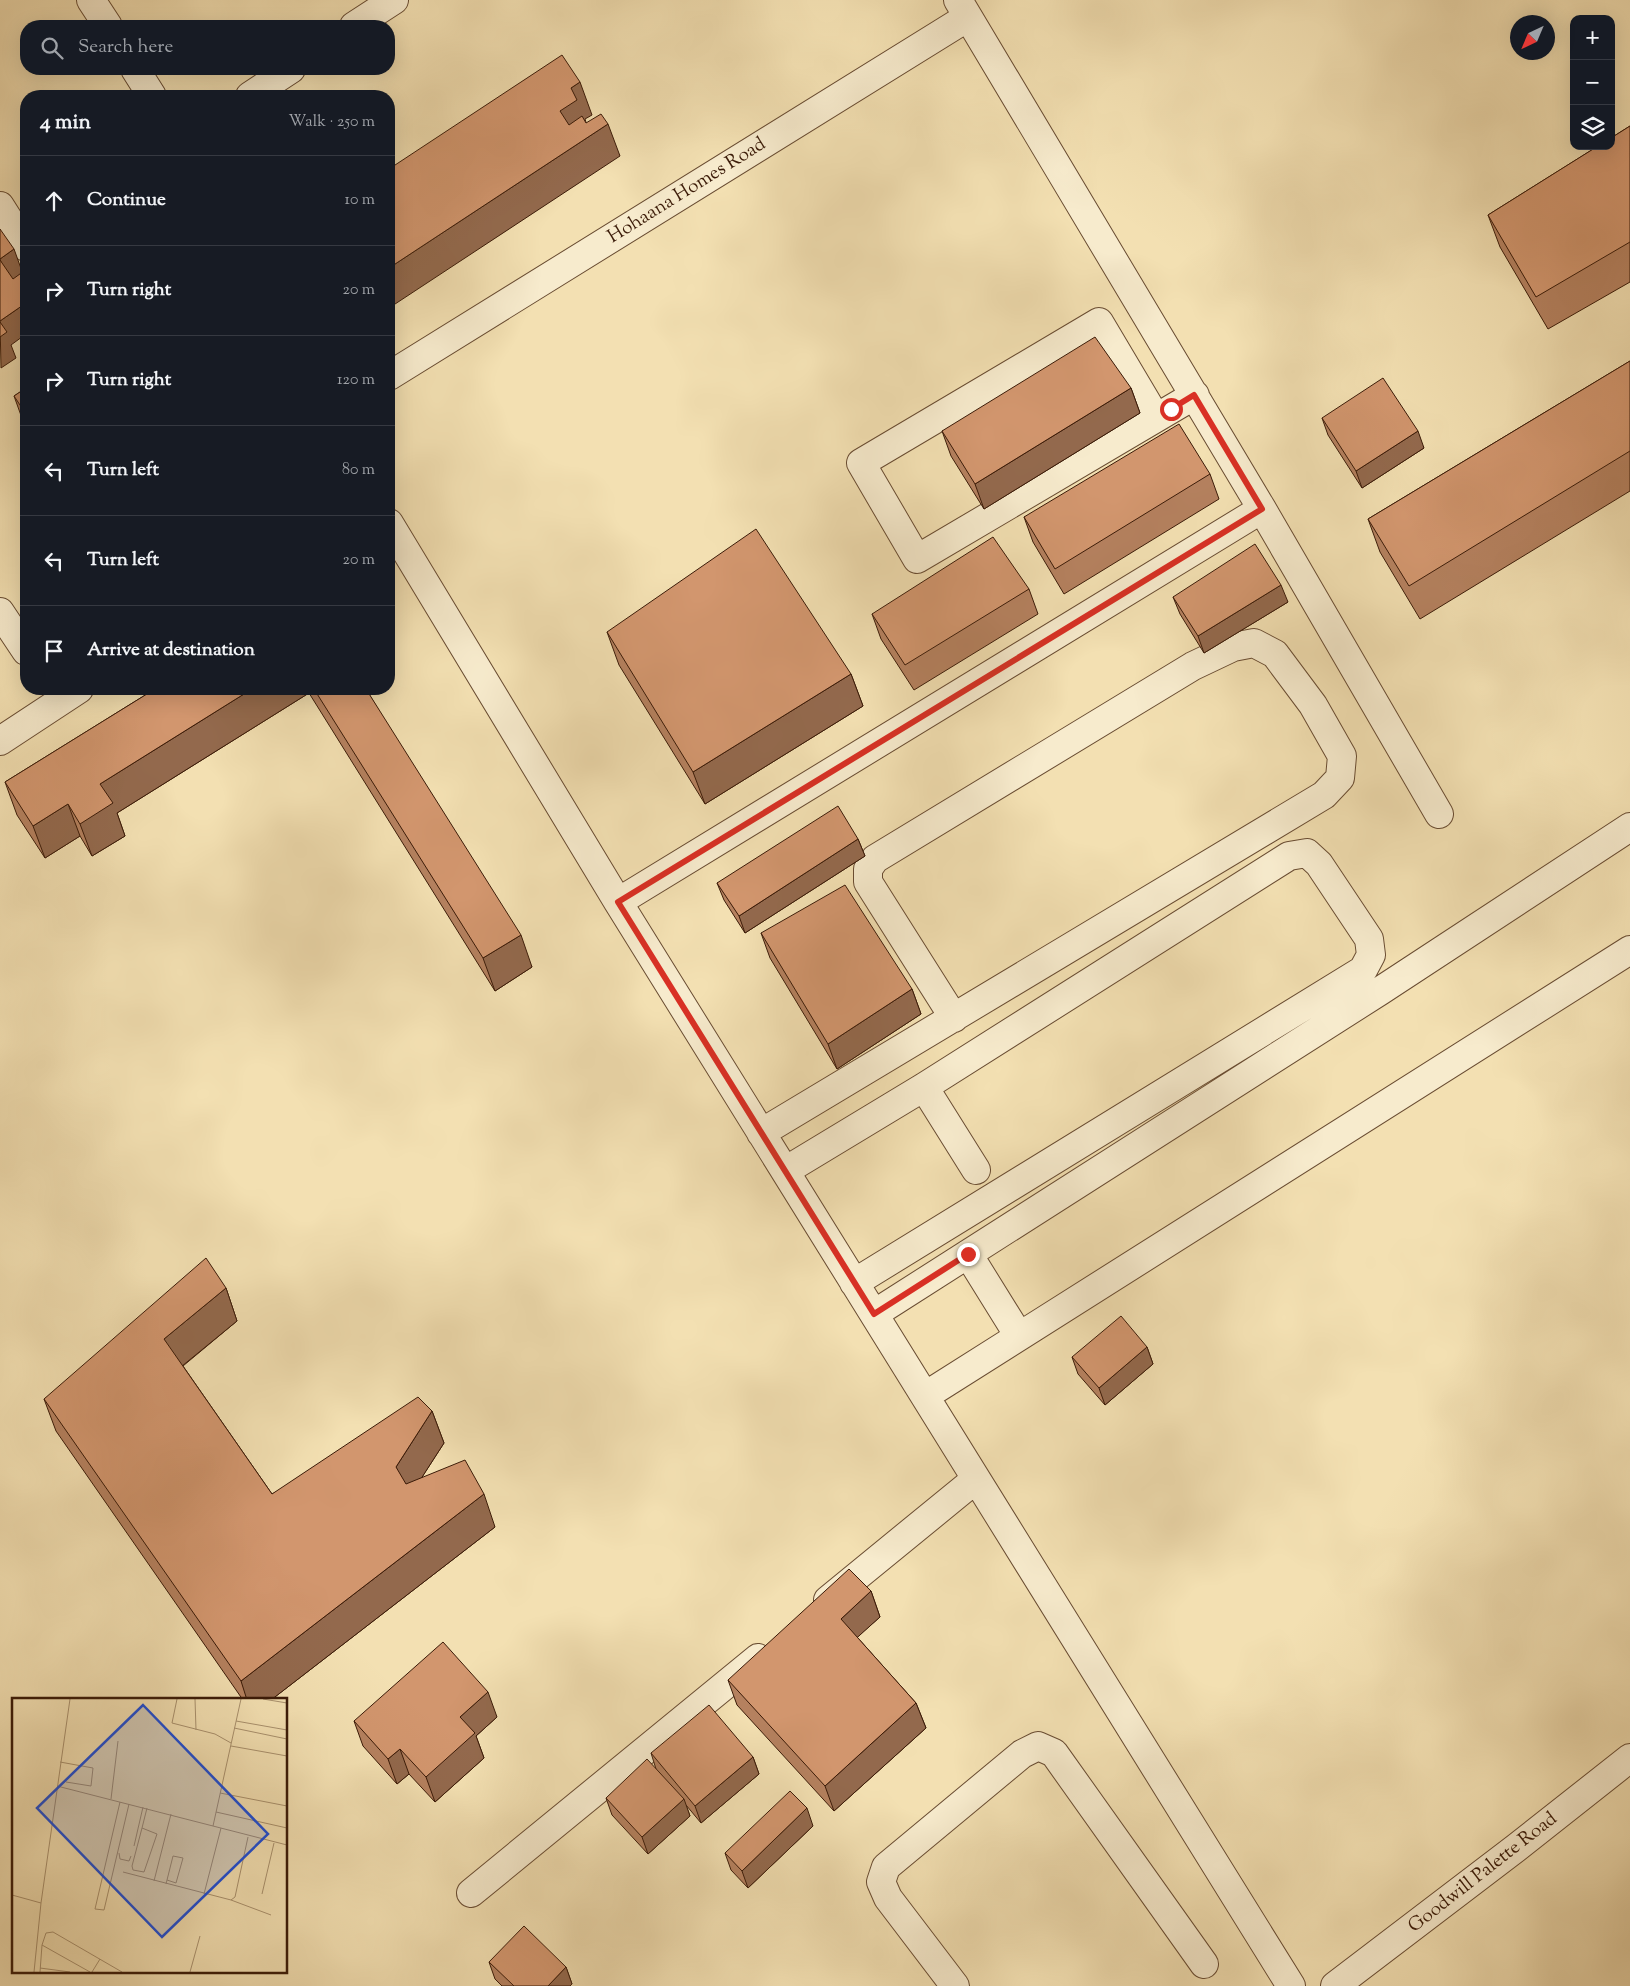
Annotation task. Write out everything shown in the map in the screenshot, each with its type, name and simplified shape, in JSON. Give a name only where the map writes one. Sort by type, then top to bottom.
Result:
[{"type":"street","points":[[91,0],[104,20]]},
{"type":"street","points":[[363,20],[394,0]]},
{"type":"street","points":[[963,8],[1262,509],[1439,814]]},
{"type":"street","name":"Hohaana Homes Road","points":[[395,372],[963,8]]},
{"type":"street","points":[[139,75],[148,90]]},
{"type":"street","points":[[259,90],[282,75]]},
{"type":"street","points":[[0,206],[20,238]]},
{"type":"street","points":[[1156,418],[1099,322],[861,463],[917,559],[1156,418],[1194,395]]},
{"type":"street","points":[[618,902],[1262,509]]},
{"type":"street","points":[[395,533],[618,902],[1291,1986]]},
{"type":"street","points":[[0,612],[20,642]]},
{"type":"street","points":[[761,1133],[954,1018],[1324,795],[1340,778],[1342,756],[1313,705],[1275,654],[1254,643],[1233,647],[1193,666],[875,858],[868,869],[868,882],[954,1018]]},
{"type":"street","points":[[0,741],[61,695]]},
{"type":"street","points":[[874,1314],[1372,996],[1630,827]]},
{"type":"street","points":[[785,1171],[924,1087],[1289,856],[1307,853],[1319,864],[1369,939],[1372,955],[1362,970],[854,1282]]},
{"type":"street","points":[[925,1396],[1630,950]]},
{"type":"street","points":[[924,1087],[976,1170]]},
{"type":"street","points":[[968,1254],[1019,1336]]},
{"type":"street","points":[[808,1617],[976,1479]]},
{"type":"street","points":[[471,1893],[777,1642]]},
{"type":"street","points":[[955,1986],[888,1898],[881,1882],[886,1867],[1022,1754],[1038,1746],[1054,1754],[1204,1964]]},
{"type":"street","name":"Goodwill Palette Road","points":[[1335,1986],[1630,1758]]},
{"type":"building","points":[[562,55],[580,82],[571,88],[577,100],[560,111],[569,125],[582,116],[586,123],[601,114],[608,124],[395,264],[395,165]]},
{"type":"building","points":[[1630,126],[1630,242],[1536,297],[1488,215],[1592,150],[1615,150],[1615,135]]},
{"type":"building","points":[[0,229],[14,249],[0,259]]},
{"type":"building","points":[[0,260],[13,279],[20,274],[20,307],[0,321]]},
{"type":"building","points":[[0,322],[7,332],[0,337]]},
{"type":"building","points":[[1095,337],[1131,388],[975,484],[942,431]]},
{"type":"building","points":[[1630,361],[1630,451],[1409,586],[1368,519]]},
{"type":"building","points":[[1383,378],[1418,431],[1356,471],[1322,418]]},
{"type":"building","points":[[20,392],[20,405],[14,396]]},
{"type":"building","points":[[1179,424],[1210,474],[1055,569],[1024,517]]},
{"type":"building","points":[[756,529],[851,674],[693,772],[607,632]]},
{"type":"building","points":[[993,537],[1029,589],[905,665],[872,614]]},
{"type":"building","points":[[1255,544],[1281,585],[1198,636],[1173,597]]},
{"type":"building","points":[[145,695],[242,695],[100,784],[113,803],[80,824],[68,804],[33,826],[5,782]]},
{"type":"building","points":[[318,695],[370,695],[521,935],[483,958]]},
{"type":"building","points":[[838,806],[858,839],[739,916],[717,883]]},
{"type":"building","points":[[845,885],[912,989],[828,1044],[761,933]]},
{"type":"building","points":[[206,1258],[226,1288],[164,1339],[272,1494],[418,1397],[432,1411],[396,1467],[406,1484],[465,1460],[484,1494],[241,1681],[44,1399]]},
{"type":"building","points":[[1121,1316],[1147,1347],[1099,1388],[1072,1357]]},
{"type":"building","points":[[849,1569],[871,1591],[841,1619],[916,1703],[825,1786],[728,1680]]},
{"type":"building","points":[[443,1642],[488,1692],[460,1717],[475,1733],[426,1777],[400,1749],[388,1759],[354,1721]]},
{"type":"building","points":[[709,1705],[753,1757],[695,1806],[651,1753]]},
{"type":"building","points":[[647,1759],[684,1799],[642,1837],[606,1798]]},
{"type":"building","points":[[790,1791],[807,1808],[742,1871],[725,1853]]},
{"type":"building","points":[[524,1926],[566,1967],[548,1986],[514,1986],[489,1962]]},
{"type":"route","points":[[968,1254],[874,1314],[618,902],[1262,509],[1194,395],[1171,409]]}]
